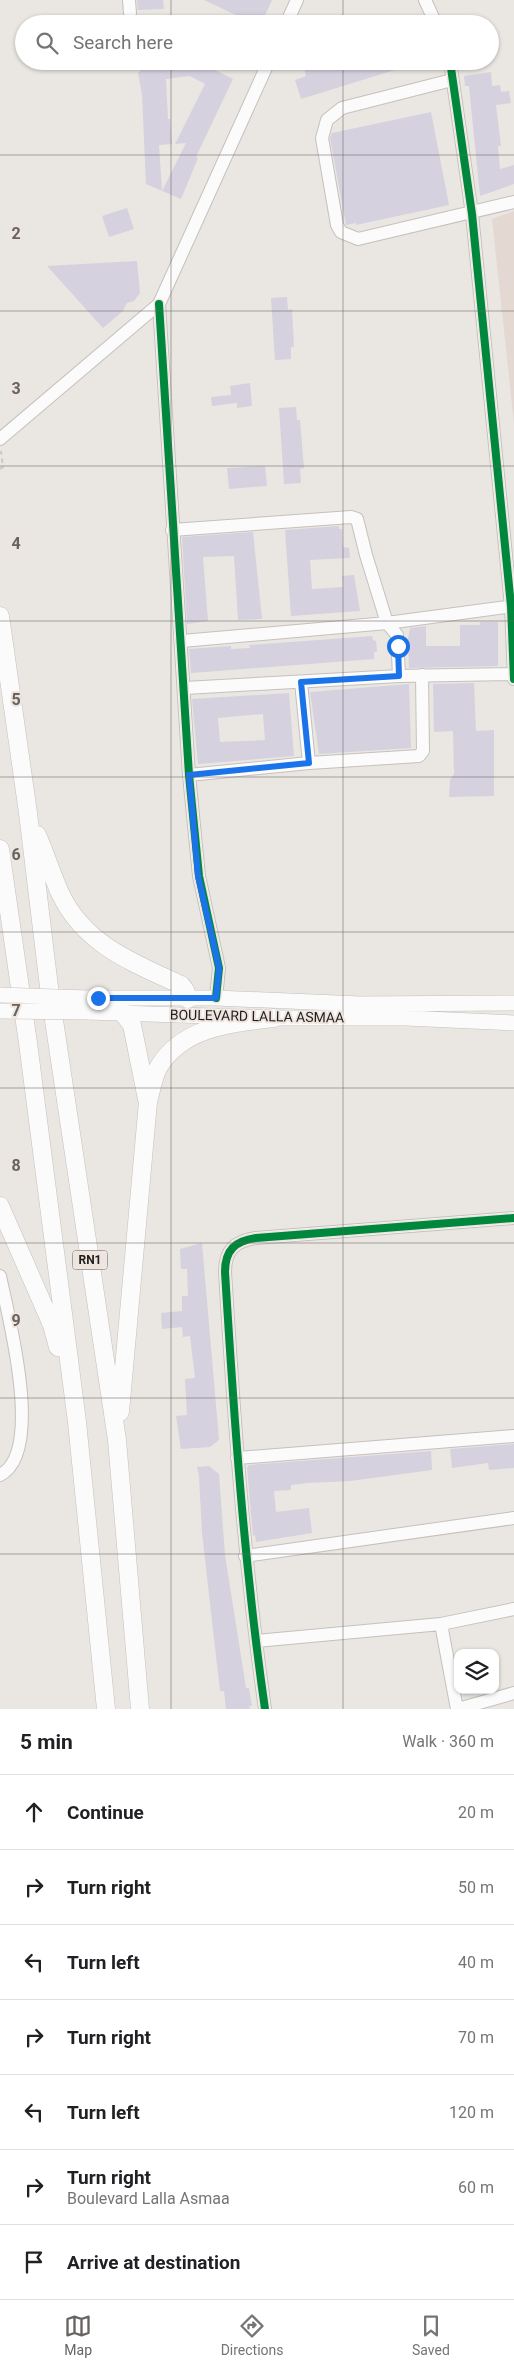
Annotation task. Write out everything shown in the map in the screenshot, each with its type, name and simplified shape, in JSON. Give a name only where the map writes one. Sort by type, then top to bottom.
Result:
[{"type":"highway","name":"RN1","points":[[0,616],[28,813],[49,987],[117,1440],[140,1709]]},
{"type":"highway","points":[[28,813],[61,895],[79,924],[111,951],[181,985],[186,990],[188,1007]]},
{"type":"highway","name":"RN1","points":[[0,849],[28,1043],[77,1422],[106,1709]]},
{"type":"highway","points":[[91,1003],[122,1012],[134,1031],[148,1102]]},
{"type":"highway","points":[[117,1440],[148,1102],[157,1070],[174,1050],[185,1041],[209,1028],[274,1018]]},
{"type":"highway","points":[[0,1206],[52,1325],[77,1422]]},
{"type":"main road","name":"BOULEVARD LALLA ASMAA","points":[[0,995],[91,1003],[188,1007],[274,1018],[406,1018],[514,1023]]},
{"type":"main road","name":"BOULEVARD LALLA ASMAA","points":[[122,1012],[188,1007],[216,998],[360,1004],[514,1003]]},
{"type":"main road","name":"BOULEVARD LALLA ASMAA","points":[[0,1011],[91,1003]]},
{"type":"street","points":[[129,0],[130,13]]},
{"type":"street","points":[[290,15],[297,0]]},
{"type":"street","points":[[424,0],[432,15]]},
{"type":"street","points":[[0,439],[159,304],[265,70]]},
{"type":"street","points":[[451,70],[472,214],[512,606],[514,679]]},
{"type":"street","points":[[452,80],[342,108],[327,120],[322,138],[337,225],[341,232],[358,239],[472,214],[514,202]]},
{"type":"street","points":[[159,304],[172,530],[185,688],[189,775],[198,876],[219,968],[216,998]]},
{"type":"street","points":[[172,530],[357,519],[387,623],[397,635],[399,676]]},
{"type":"street","points":[[182,641],[387,623],[512,606]]},
{"type":"street","points":[[185,688],[422,675],[513,674]]},
{"type":"street","points":[[189,775],[422,754],[422,675]]},
{"type":"street","points":[[301,682],[309,763]]},
{"type":"street","points":[[266,1709],[245,1556],[225,1272],[227,1253],[233,1246],[244,1240],[256,1238],[514,1218]]},
{"type":"street","points":[[0,1276],[18,1365],[23,1407],[22,1431],[16,1454],[5,1473],[0,1476]]},
{"type":"street","points":[[237,1458],[514,1436]]},
{"type":"street","points":[[245,1556],[514,1518]]},
{"type":"street","points":[[256,1641],[441,1624],[514,1609]]},
{"type":"street","points":[[441,1624],[458,1709],[514,1694]]},
{"type":"path","points":[[0,448],[3,467],[0,469]]},
{"type":"shaded area","points":[[514,211],[514,424],[492,219]]},
{"type":"building","points":[[137,0],[163,0],[164,9],[138,10]]},
{"type":"building","points":[[204,0],[272,0],[265,15],[236,15]]},
{"type":"building","points":[[140,70],[215,70],[233,79],[196,157],[198,158],[181,199],[162,191],[146,184],[142,95],[138,72]],"holes":[[[190,76],[205,84],[175,144],[186,143],[162,191],[159,145],[172,144],[170,119],[168,119],[166,79]]]},
{"type":"building","points":[[305,70],[395,70],[301,99],[295,80],[306,76]]},
{"type":"building","points":[[491,72],[492,86],[500,85],[501,92],[509,91],[511,103],[496,105],[501,146],[498,146],[500,169],[514,165],[514,184],[480,196],[469,86],[465,86],[464,76]]},
{"type":"building","points":[[431,112],[449,205],[356,225],[356,223],[346,225],[330,138],[332,133]]},
{"type":"building","points":[[127,208],[134,229],[109,237],[102,216]]},
{"type":"building","points":[[137,261],[140,293],[134,301],[127,303],[123,311],[103,328],[47,266]]},
{"type":"building","points":[[287,297],[288,310],[292,309],[294,347],[291,347],[291,359],[275,360],[271,298]]},
{"type":"building","points":[[250,383],[252,406],[237,408],[237,403],[212,406],[211,397],[231,395],[230,386]]},
{"type":"building","points":[[296,407],[297,420],[300,420],[304,468],[300,469],[301,483],[284,484],[279,408]]},
{"type":"building","points":[[265,466],[267,486],[229,489],[227,468]]},
{"type":"building","points":[[339,526],[339,529],[342,529],[343,547],[349,548],[350,558],[310,560],[312,589],[343,587],[342,576],[354,575],[360,611],[291,616],[285,530]]},
{"type":"building","points":[[253,532],[262,619],[238,620],[234,556],[203,557],[208,621],[187,624],[182,537]]},
{"type":"building","points":[[480,622],[498,622],[498,666],[409,668],[408,639],[410,628],[426,626],[426,646],[460,646],[460,625],[480,625]]},
{"type":"building","points":[[372,636],[373,640],[376,641],[377,652],[374,652],[374,659],[191,673],[189,649],[231,646],[231,649],[250,648],[249,645]]},
{"type":"building","points":[[474,683],[476,731],[494,730],[494,796],[449,797],[450,780],[454,774],[453,731],[434,732],[433,684]]},
{"type":"building","points":[[409,684],[411,748],[319,754],[310,692]]},
{"type":"building","points":[[289,693],[294,756],[198,764],[192,699]],"holes":[[[263,714],[265,740],[220,742],[218,718]]]},
{"type":"building","points":[[202,1243],[219,1440],[210,1447],[181,1449],[176,1416],[187,1415],[185,1379],[195,1378],[190,1336],[183,1337],[182,1327],[162,1329],[161,1313],[182,1311],[182,1296],[188,1296],[187,1269],[181,1269],[180,1249]]},
{"type":"building","points":[[514,1444],[514,1468],[489,1470],[488,1463],[452,1468],[450,1449]]},
{"type":"building","points":[[431,1451],[432,1470],[350,1481],[291,1485],[291,1490],[274,1491],[276,1512],[309,1508],[312,1533],[256,1542],[255,1535],[253,1536],[247,1468],[249,1465]]},
{"type":"building","points":[[209,1466],[219,1474],[225,1555],[246,1688],[249,1688],[252,1706],[249,1706],[250,1709],[226,1709],[224,1691],[220,1691],[202,1533],[197,1467]]},
{"type":"cycle path","points":[[451,70],[472,214],[511,606],[514,679]]},
{"type":"cycle path","points":[[159,304],[189,775],[199,876],[219,968],[216,998]]},
{"type":"cycle path","points":[[265,1709],[245,1546],[236,1436],[225,1272],[225,1264],[229,1252],[242,1241],[256,1238],[514,1218]]},
{"type":"route","points":[[98,998],[216,998],[219,968],[198,876],[189,775],[309,763],[301,682],[399,676],[398,646]]}]
